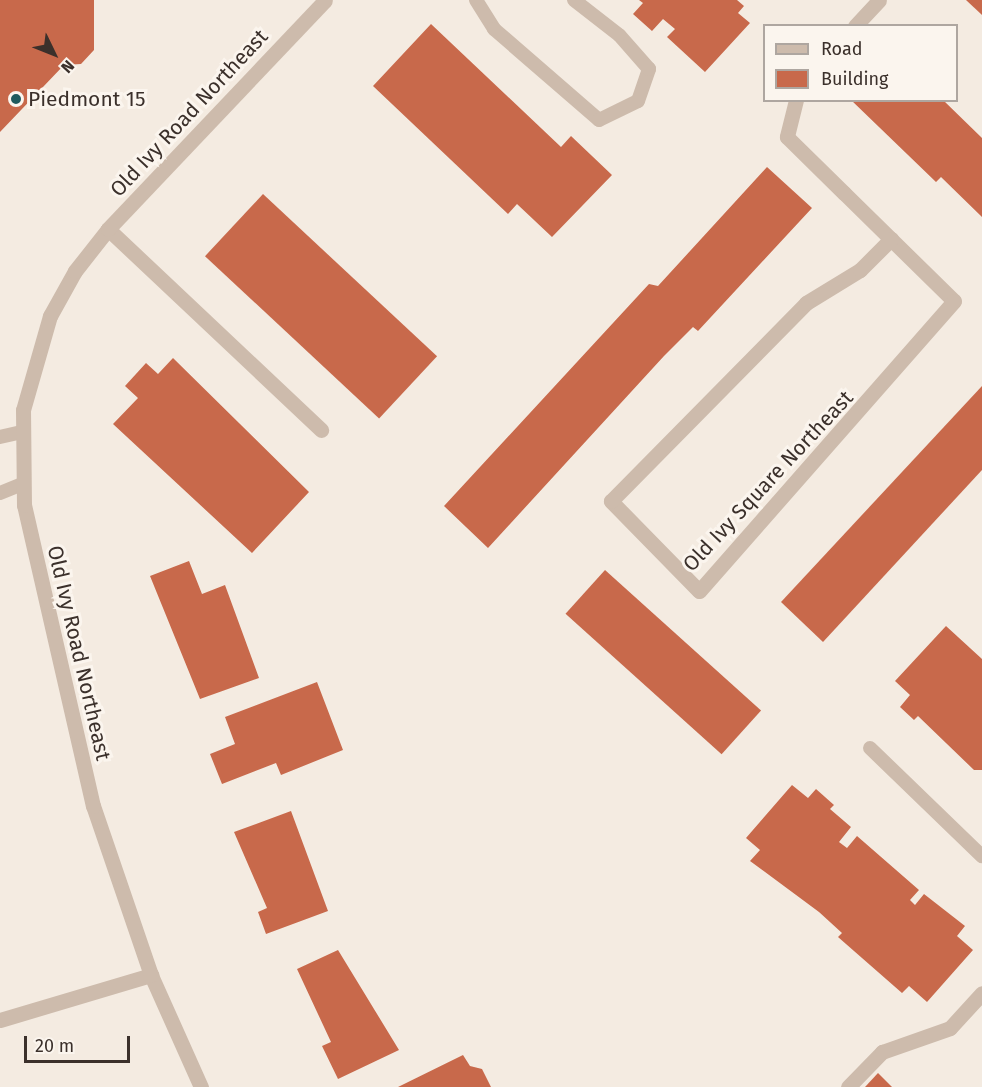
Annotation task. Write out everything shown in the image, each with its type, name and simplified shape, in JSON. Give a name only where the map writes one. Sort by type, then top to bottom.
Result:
[{"type":"street","name":"Old Ivy Road Northeast","points":[[201,1087],[151,975],[93,806],[22,484],[22,432],[32,365],[50,316],[108,230],[325,0]]},
{"type":"street","points":[[857,24],[879,0]]},
{"type":"street","name":"Old Ivy Square Northeast","points":[[796,102],[787,137],[891,239],[954,301],[699,591],[611,501],[806,303],[860,270],[891,239]]},
{"type":"street","points":[[108,230],[321,430]]},
{"type":"street","points":[[0,1020],[151,975]]},
{"type":"street","points":[[848,1087],[882,1052],[950,1028],[982,993]]},
{"type":"lane","points":[[476,0],[494,29],[599,120],[638,101],[649,69],[619,35],[574,0]]},
{"type":"lane","points":[[0,437],[22,432]]},
{"type":"lane","points":[[0,493],[22,484]]},
{"type":"lane","points":[[870,748],[982,856]]},
{"type":"building","name":"Piedmont 15","points":[[0,0],[94,0],[94,50],[81,64],[64,65],[0,132]]},
{"type":"building","points":[[639,0],[737,0],[744,6],[738,13],[750,23],[705,72],[667,37],[675,29],[663,19],[652,31],[633,14],[643,3]]},
{"type":"building","points":[[966,0],[982,0],[982,15]]},
{"type":"building","points":[[431,24],[561,147],[571,136],[612,175],[552,237],[517,204],[508,214],[373,86]]},
{"type":"building","points":[[853,102],[945,102],[982,138],[982,217],[941,177],[936,182]]},
{"type":"building","points":[[767,167],[812,208],[698,331],[693,327],[664,356],[488,548],[444,506],[649,284],[658,286]]},
{"type":"building","points":[[263,194],[437,356],[379,418],[205,256]]},
{"type":"building","points":[[173,358],[309,492],[252,553],[113,424],[138,398],[125,386],[146,363],[158,374]]},
{"type":"building","points":[[982,386],[982,470],[823,642],[781,602]]},
{"type":"building","points":[[189,561],[202,594],[225,585],[259,678],[200,699],[150,576]]},
{"type":"building","points":[[605,570],[761,711],[722,754],[566,614]]},
{"type":"building","points":[[946,626],[982,659],[982,770],[974,770],[918,716],[914,720],[900,707],[910,695],[895,681]]},
{"type":"building","points":[[317,682],[343,750],[281,775],[276,763],[222,784],[210,754],[235,744],[225,717]]},
{"type":"building","points":[[792,785],[808,798],[816,789],[834,805],[830,809],[851,827],[839,842],[847,848],[857,836],[919,890],[910,900],[915,905],[924,894],[965,926],[957,936],[973,950],[927,1002],[909,986],[902,993],[838,937],[842,933],[819,912],[750,861],[760,850],[746,838]]},
{"type":"building","points":[[291,811],[328,911],[266,934],[258,912],[267,908],[234,832]]},
{"type":"building","points":[[338,950],[399,1050],[338,1079],[322,1046],[331,1042],[297,969]]},
{"type":"building","points":[[463,1055],[470,1066],[482,1069],[491,1087],[398,1087]]},
{"type":"building","points":[[878,1073],[892,1087],[865,1087]]},
{"type":"place","name":"Piedmont 15","points":[[16,99]]}]
